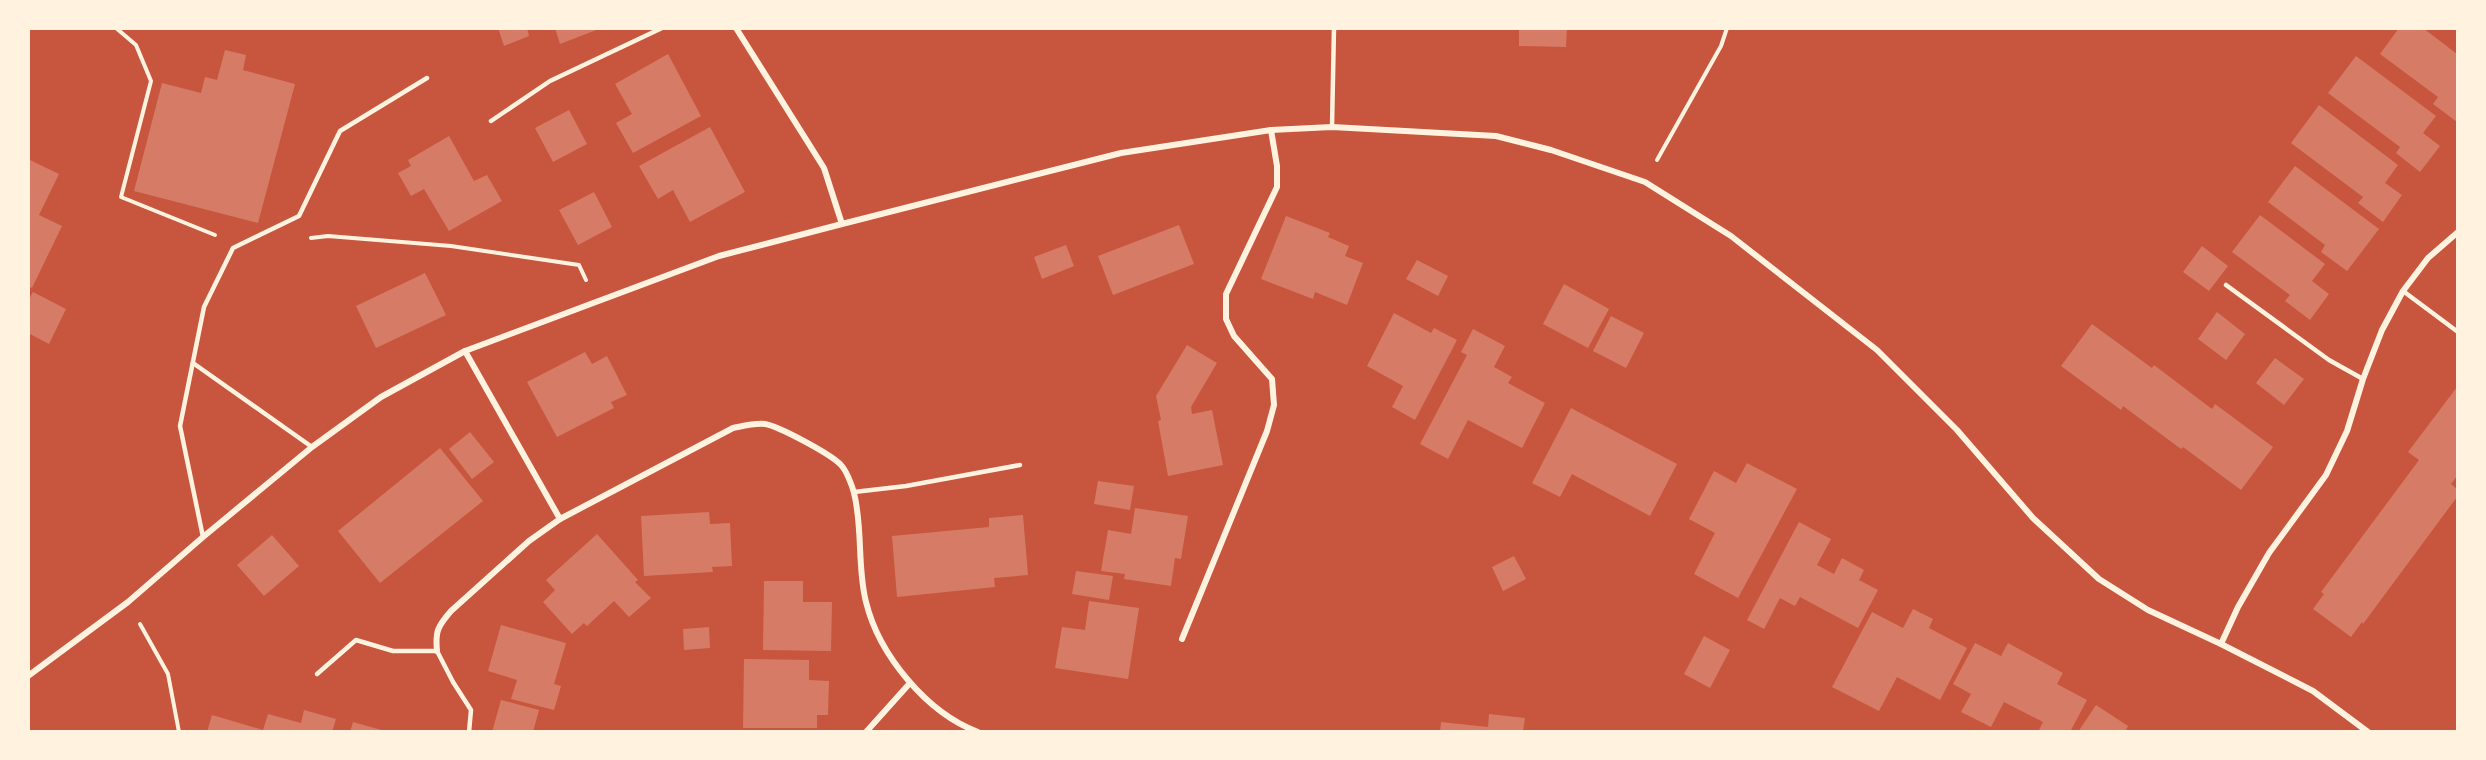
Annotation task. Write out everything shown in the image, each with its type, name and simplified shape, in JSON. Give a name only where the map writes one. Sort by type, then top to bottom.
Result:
[{"type":"street","points":[[736,28],[824,168],[842,224]]},
{"type":"street","points":[[28,676],[129,602],[312,447],[381,397],[465,351],[719,256],[842,224],[1121,153],[1271,130],[1332,127],[1496,136],[1551,150],[1645,182],[1731,236],[1877,350],[1956,430],[2033,518],[2099,579],[2148,610],[2222,644],[2313,691],[2368,732]]},
{"type":"street","points":[[1182,639],[1267,431],[1274,405],[1272,379],[1234,336],[1226,319],[1226,294],[1276,188],[1277,166],[1271,130]]},
{"type":"street","points":[[2222,644],[2238,607],[2270,553],[2326,475],[2348,431],[2363,379],[2382,330],[2403,291],[2428,258],[2457,232]]},
{"type":"street","points":[[465,351],[560,519]]},
{"type":"street","points":[[437,651],[436,635],[440,624],[451,611],[529,541],[560,519],[733,428],[749,424],[766,424],[818,449],[841,465],[854,492],[865,601],[877,634],[910,683],[937,710],[978,732]]},
{"type":"street","points":[[866,732],[910,683]]},
{"type":"lane","points":[[491,121],[550,81],[662,28]]},
{"type":"lane","points":[[1332,127],[1334,28]]},
{"type":"lane","points":[[203,537],[180,426],[204,307],[233,248],[298,216],[340,130],[427,78]]},
{"type":"lane","points":[[2226,285],[2329,360],[2363,379]]},
{"type":"lane","points":[[2403,291],[2457,332]]},
{"type":"lane","points":[[193,363],[312,447]]},
{"type":"lane","points":[[854,492],[906,486],[1020,465]]},
{"type":"lane","points":[[317,674],[356,640],[393,651],[437,651],[471,710],[469,732]]},
{"type":"path","points":[[116,28],[136,45],[151,81],[121,197],[211,232],[233,248]]},
{"type":"path","points":[[1645,182],[1721,46],[1727,28]]},
{"type":"path","points":[[304,239],[328,236],[451,246],[579,265],[597,300]]},
{"type":"path","points":[[129,602],[168,674],[179,732]]},
{"type":"building","points":[[498,28],[527,28],[529,36],[504,46]]},
{"type":"building","points":[[555,28],[599,28],[599,29],[560,44]]},
{"type":"building","points":[[1519,28],[1567,28],[1566,47],[1519,46]]},
{"type":"building","points":[[2399,28],[2423,28],[2457,54],[2457,122],[2433,104],[2438,97],[2380,54]]},
{"type":"building","points":[[225,50],[246,55],[243,70],[295,84],[258,223],[134,191],[162,83],[201,93],[205,77],[217,80]]},
{"type":"building","points":[[668,54],[701,116],[633,153],[616,123],[632,114],[615,84]]},
{"type":"building","points":[[2356,56],[2436,116],[2423,133],[2440,146],[2420,172],[2396,153],[2400,147],[2328,93]]},
{"type":"building","points":[[2319,105],[2398,165],[2385,183],[2402,195],[2383,222],[2358,203],[2363,197],[2291,143]]},
{"type":"building","points":[[569,110],[587,144],[553,162],[535,128]]},
{"type":"building","points":[[710,127],[745,192],[690,222],[673,190],[658,199],[639,166]]},
{"type":"building","points":[[449,136],[474,181],[487,175],[502,201],[449,231],[424,189],[411,196],[398,173],[411,166],[408,160]]},
{"type":"building","points":[[28,159],[59,174],[39,215],[62,226],[32,288],[28,286]]},
{"type":"building","points":[[2295,166],[2379,229],[2347,271],[2321,252],[2325,245],[2268,202]]},
{"type":"building","points":[[594,192],[612,227],[578,245],[559,210]]},
{"type":"building","points":[[2260,215],[2325,264],[2312,281],[2329,294],[2310,320],[2285,301],[2290,295],[2232,252]]},
{"type":"building","points":[[1286,216],[1330,233],[1328,237],[1349,246],[1345,256],[1363,263],[1347,305],[1315,292],[1313,299],[1261,279]]},
{"type":"building","points":[[1179,225],[1194,264],[1113,295],[1098,256]]},
{"type":"building","points":[[1066,245],[1074,266],[1042,279],[1034,257]]},
{"type":"building","points":[[2202,246],[2228,266],[2209,291],[2183,272]]},
{"type":"building","points":[[1417,260],[1448,276],[1438,296],[1406,279]]},
{"type":"building","points":[[425,273],[446,315],[376,348],[356,306]]},
{"type":"building","points":[[1564,284],[1609,309],[1588,348],[1543,324]]},
{"type":"building","points":[[33,292],[66,309],[49,344],[28,333],[28,301]]},
{"type":"building","points":[[2217,312],[2245,334],[2226,360],[2198,339]]},
{"type":"building","points":[[1394,313],[1431,333],[1434,328],[1457,340],[1415,420],[1392,407],[1403,386],[1367,366]]},
{"type":"building","points":[[1611,316],[1644,333],[1626,368],[1593,351]]},
{"type":"building","points":[[2092,324],[2152,368],[2154,365],[2212,409],[2215,404],[2273,447],[2241,490],[2183,447],[2181,449],[2123,406],[2121,410],[2061,366]]},
{"type":"building","points":[[1473,329],[1505,346],[1494,367],[1512,377],[1508,383],[1545,403],[1522,448],[1468,420],[1448,459],[1420,444],[1467,355],[1461,352]]},
{"type":"building","points":[[1187,345],[1217,363],[1191,407],[1192,414],[1212,410],[1223,465],[1168,476],[1156,396]]},
{"type":"building","points":[[585,352],[592,364],[607,356],[627,395],[611,402],[614,408],[557,437],[527,382]]},
{"type":"building","points":[[2275,358],[2304,379],[2284,405],[2256,383]]},
{"type":"building","points":[[2457,387],[2457,476],[2451,484],[2457,489],[2457,497],[2351,637],[2313,609],[2324,594],[2321,592],[2419,460],[2408,452]]},
{"type":"building","points":[[1571,408],[1677,464],[1650,516],[1572,474],[1560,497],[1532,483]]},
{"type":"building","points":[[470,432],[494,462],[472,479],[449,449]]},
{"type":"building","points":[[440,448],[483,501],[380,583],[338,531]]},
{"type":"building","points":[[1747,463],[1797,489],[1738,598],[1694,574],[1715,533],[1689,519],[1714,471],[1736,483]]},
{"type":"building","points":[[1098,481],[1134,486],[1130,510],[1094,504]]},
{"type":"building","points":[[1135,508],[1188,516],[1181,559],[1175,558],[1171,586],[1124,579],[1125,574],[1101,571],[1108,530],[1131,534]]},
{"type":"building","points":[[709,512],[710,524],[730,523],[732,566],[712,567],[713,572],[644,576],[641,516]]},
{"type":"building","points":[[1023,515],[1028,575],[994,578],[995,587],[897,597],[892,536],[989,527],[989,518]]},
{"type":"building","points":[[1799,522],[1831,539],[1817,565],[1834,574],[1842,558],[1864,570],[1859,580],[1878,590],[1858,628],[1800,597],[1795,606],[1780,598],[1764,629],[1747,620]]},
{"type":"building","points":[[597,534],[638,580],[635,582],[651,598],[629,617],[614,601],[587,626],[584,623],[572,634],[543,602],[555,590],[546,580]]},
{"type":"building","points":[[272,535],[299,566],[264,596],[237,565]]},
{"type":"building","points":[[1514,556],[1526,579],[1503,591],[1492,567]]},
{"type":"building","points":[[1076,571],[1113,576],[1109,600],[1072,594]]},
{"type":"building","points":[[764,581],[803,581],[803,602],[832,602],[831,651],[763,650]]},
{"type":"building","points":[[1089,601],[1139,608],[1128,679],[1055,668],[1062,627],[1085,630]]},
{"type":"building","points":[[1913,609],[1933,619],[1929,628],[1967,648],[1940,700],[1897,677],[1879,711],[1832,687],[1872,612],[1903,628]]},
{"type":"building","points":[[501,625],[566,643],[554,684],[561,686],[554,710],[511,699],[517,680],[488,671]]},
{"type":"building","points":[[709,627],[710,648],[684,650],[683,629]]},
{"type":"building","points":[[1704,636],[1730,650],[1710,688],[1684,674]]},
{"type":"building","points":[[1975,643],[2001,656],[2008,643],[2063,673],[2057,684],[2087,700],[2070,732],[2038,732],[2043,722],[2004,702],[1991,727],[1961,712],[1971,694],[1953,684]]},
{"type":"building","points":[[744,659],[809,660],[809,680],[829,681],[828,715],[817,715],[817,728],[743,728]]},
{"type":"building","points":[[501,700],[539,710],[533,732],[492,732]]},
{"type":"building","points":[[2096,705],[2128,726],[2125,732],[2078,732]]},
{"type":"building","points":[[304,710],[336,719],[332,732],[207,732],[212,715],[263,730],[268,714],[301,723]]},
{"type":"building","points":[[1489,714],[1525,718],[1523,732],[1440,732],[1441,722],[1488,727]]},
{"type":"building","points":[[353,722],[385,731],[385,732],[350,732]]}]
